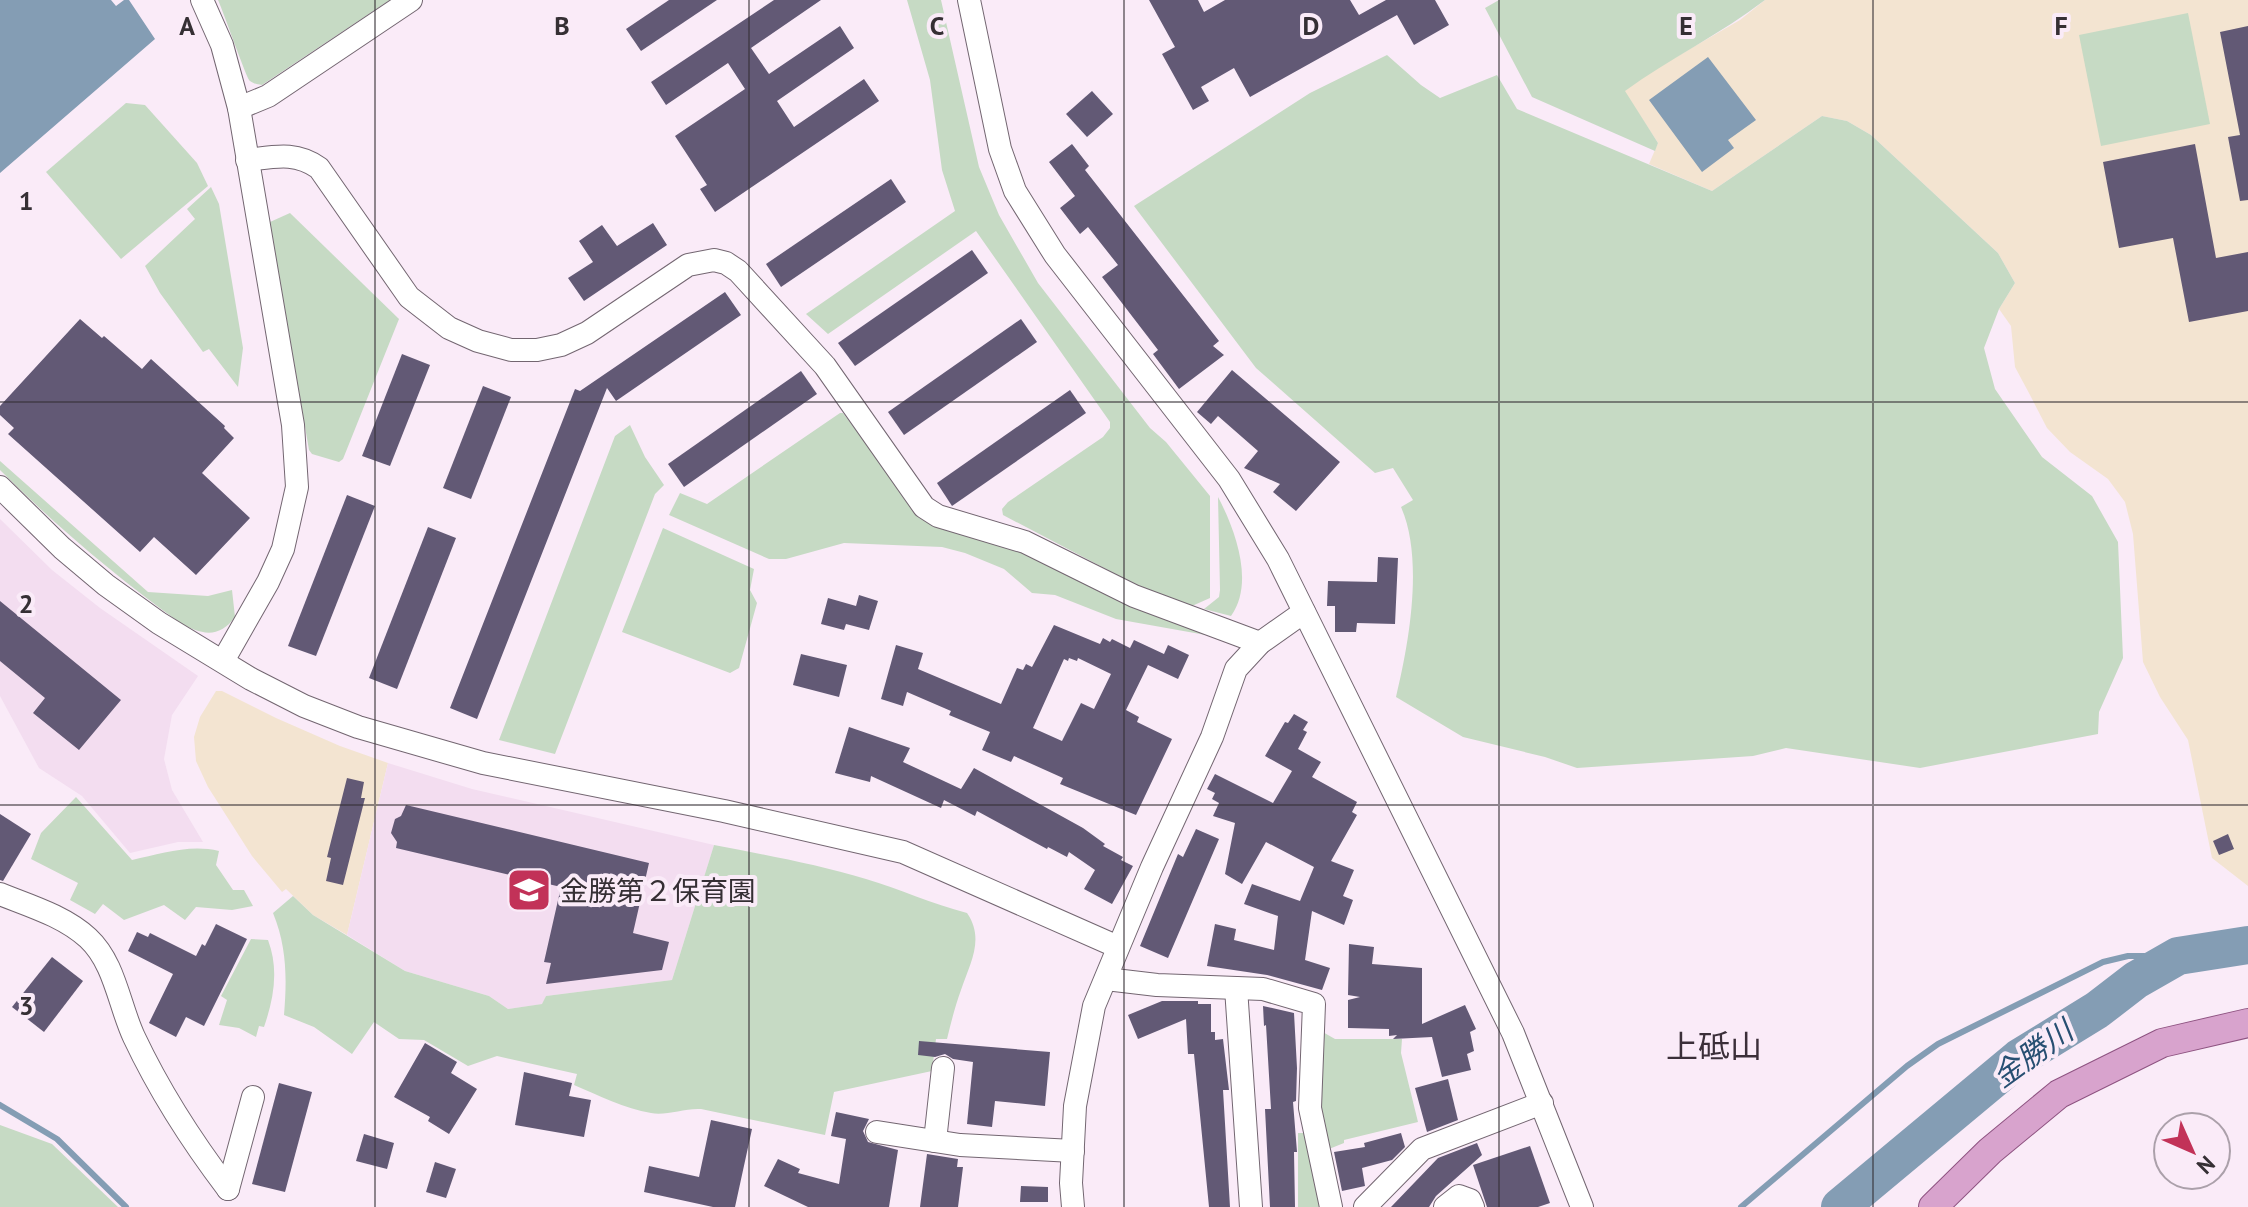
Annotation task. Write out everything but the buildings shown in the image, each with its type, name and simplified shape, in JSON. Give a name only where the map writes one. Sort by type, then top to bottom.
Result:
[{"type":"main road","points":[[1933,1207],[1990,1151],[2059,1094],[2162,1043],[2248,1023]]},
{"type":"street","points":[[202,0],[222,45],[239,108],[293,425],[297,487],[283,549],[223,661]]},
{"type":"street","points":[[239,108],[268,96],[411,0]]},
{"type":"street","points":[[969,0],[1000,149],[1015,191],[1055,255],[1229,479],[1278,559],[1513,1033],[1582,1207]]},
{"type":"street","points":[[247,160],[289,155],[306,159],[319,168],[409,297],[449,328],[478,341],[511,350],[537,350],[561,345],[587,333],[688,265],[714,260],[726,263],[738,271],[773,313],[825,366],[924,507],[938,516],[1025,542],[1134,596],[1260,643]]},
{"type":"street","points":[[1,489],[62,548],[159,623],[304,706],[431,750],[903,852],[1118,947]]},
{"type":"street","points":[[1073,1207],[1075,1106],[1094,1006],[1212,737],[1236,669],[1260,643],[1304,612]]},
{"type":"street","points":[[0,894],[61,919],[98,949],[107,964],[134,1037],[201,1151],[228,1189],[253,1097]]},
{"type":"street","points":[[1106,979],[1263,989],[1314,1004],[1310,1108],[1331,1207]]},
{"type":"street","points":[[1236,988],[1251,1207]]},
{"type":"street","points":[[935,1141],[943,1068]]},
{"type":"street","points":[[1365,1207],[1422,1149],[1542,1103]]},
{"type":"street","points":[[877,1132],[960,1145],[1073,1151]]},
{"type":"street","points":[[1445,1207],[1459,1196],[1470,1200],[1473,1207]]},
{"type":"shaded area","points":[[1765,0],[2248,0],[2248,886],[2212,858],[2188,740],[2160,697],[2143,662],[2133,534],[2125,502],[2108,479],[2070,452],[2047,428],[2015,367],[2011,326],[1999,309],[2015,283],[1998,253],[1871,135],[1847,121],[1822,116],[1712,191],[1649,164],[1658,143],[1624,91],[1650,72],[1740,20]]},
{"type":"shaded area","points":[[0,519],[52,570],[100,608],[198,676],[172,715],[164,759],[172,790],[203,842],[178,842],[130,853],[82,796],[39,768],[0,696]]},
{"type":"shaded area","points":[[216,691],[222,691],[340,746],[388,763],[347,935],[313,915],[286,889],[282,892],[252,856],[208,787],[196,761],[194,737],[200,717]]},
{"type":"shaded area","name":"金勝第２保育園","points":[[388,763],[472,789],[714,845],[672,980],[546,996],[543,1004],[508,1009],[489,996],[405,971],[347,935]]},
{"type":"green space","points":[[218,0],[390,0],[262,85],[251,82],[248,77]]},
{"type":"green space","points":[[907,0],[941,0],[979,167],[999,215],[1038,283],[1150,428],[1166,442],[1210,496],[1210,598],[1192,606],[1142,588],[1003,515],[1002,509],[1008,502],[1103,437],[1110,428],[1110,422],[976,231],[828,334],[806,314],[955,211],[942,170],[930,80]]},
{"type":"green space","points":[[1499,0],[1765,0],[1625,91],[1658,143],[1655,151],[1532,97],[1485,8]]},
{"type":"green space","points":[[2188,13],[2210,124],[2101,146],[2079,35]]},
{"type":"green space","points":[[1387,55],[1440,98],[1497,75],[1517,109],[1712,191],[1822,116],[1847,121],[1871,135],[1998,253],[2015,283],[1999,309],[1984,348],[1995,389],[2042,457],[2092,496],[2118,542],[2123,658],[2099,712],[2098,734],[1920,768],[1786,748],[1753,756],[1577,768],[1463,737],[1396,697],[1406,652],[1413,576],[1408,528],[1401,507],[1413,500],[1393,468],[1375,473],[1256,368],[1134,206],[1310,93]]},
{"type":"green space","points":[[126,103],[145,105],[197,163],[208,186],[121,259],[46,172]]},
{"type":"green space","points":[[211,187],[219,204],[243,348],[238,387],[209,349],[203,352],[160,293],[145,266],[195,219],[187,209]]},
{"type":"green space","points":[[290,213],[399,319],[343,459],[339,462],[312,454],[309,450],[270,222]]},
{"type":"green space","points":[[840,413],[877,458],[963,532],[1042,560],[1217,637],[1116,619],[1055,595],[1032,593],[1004,569],[942,547],[844,543],[786,559],[769,559],[669,515],[680,493],[707,504]]},
{"type":"green space","points":[[630,425],[645,457],[664,485],[655,494],[555,754],[499,740],[615,436]]},
{"type":"green space","points":[[0,461],[148,592],[208,596],[232,590],[235,617],[223,629],[209,633],[179,622],[64,531],[0,470]]},
{"type":"green space","points":[[1218,497],[1231,524],[1242,572],[1238,603],[1231,616],[1204,609],[1219,597],[1220,590]]},
{"type":"green space","points":[[663,528],[754,569],[750,590],[757,603],[739,668],[730,673],[622,632]]},
{"type":"green space","points":[[76,797],[132,860],[186,849],[219,851],[216,865],[233,890],[244,890],[253,906],[232,910],[196,907],[185,920],[164,905],[124,920],[103,904],[95,914],[70,900],[78,883],[31,859],[41,833]]},
{"type":"green space","points":[[714,845],[847,874],[967,913],[975,932],[972,961],[947,1039],[936,1039],[932,1071],[834,1092],[825,1135],[701,1109],[663,1114],[641,1111],[574,1085],[577,1074],[497,1056],[468,1066],[424,1040],[399,1039],[374,1022],[352,1054],[314,1027],[284,1015],[285,963],[273,913],[293,896],[313,915],[405,971],[489,996],[508,1009],[542,1004],[546,996],[672,980]]},
{"type":"green space","points":[[251,939],[268,940],[274,973],[273,994],[264,1027],[259,1026],[256,1037],[239,1028],[219,1025],[227,1000],[221,996]]},
{"type":"green space","points":[[1321,1031],[1335,1039],[1402,1039],[1401,1053],[1418,1122],[1344,1140],[1344,1143],[1329,1149],[1320,1119]]},
{"type":"green space","points":[[0,1125],[52,1144],[118,1207],[0,1207]]},
{"type":"green space","points":[[1298,1133],[1305,1133],[1320,1207],[1298,1207]]},
{"type":"water","points":[[0,0],[111,0],[116,6],[129,0],[155,39],[0,173]]},
{"type":"water","points":[[1708,57],[1756,120],[1728,140],[1734,148],[1702,172],[1649,100]]},
{"type":"waterway","name":"金勝川","points":[[1840,1207],[2019,1058],[2097,1010],[2136,980],[2178,956],[2248,945]]},
{"type":"waterway","points":[[1741,1207],[1907,1066],[1938,1044],[2103,962],[2128,956],[2178,956]]},
{"type":"waterway","points":[[0,1105],[57,1139],[126,1207]]},
{"type":"place","name":"金勝第２保育園","points":[[529,890]]},
{"type":"district","name":"上砥山","points":[[1714,1046]]}]
